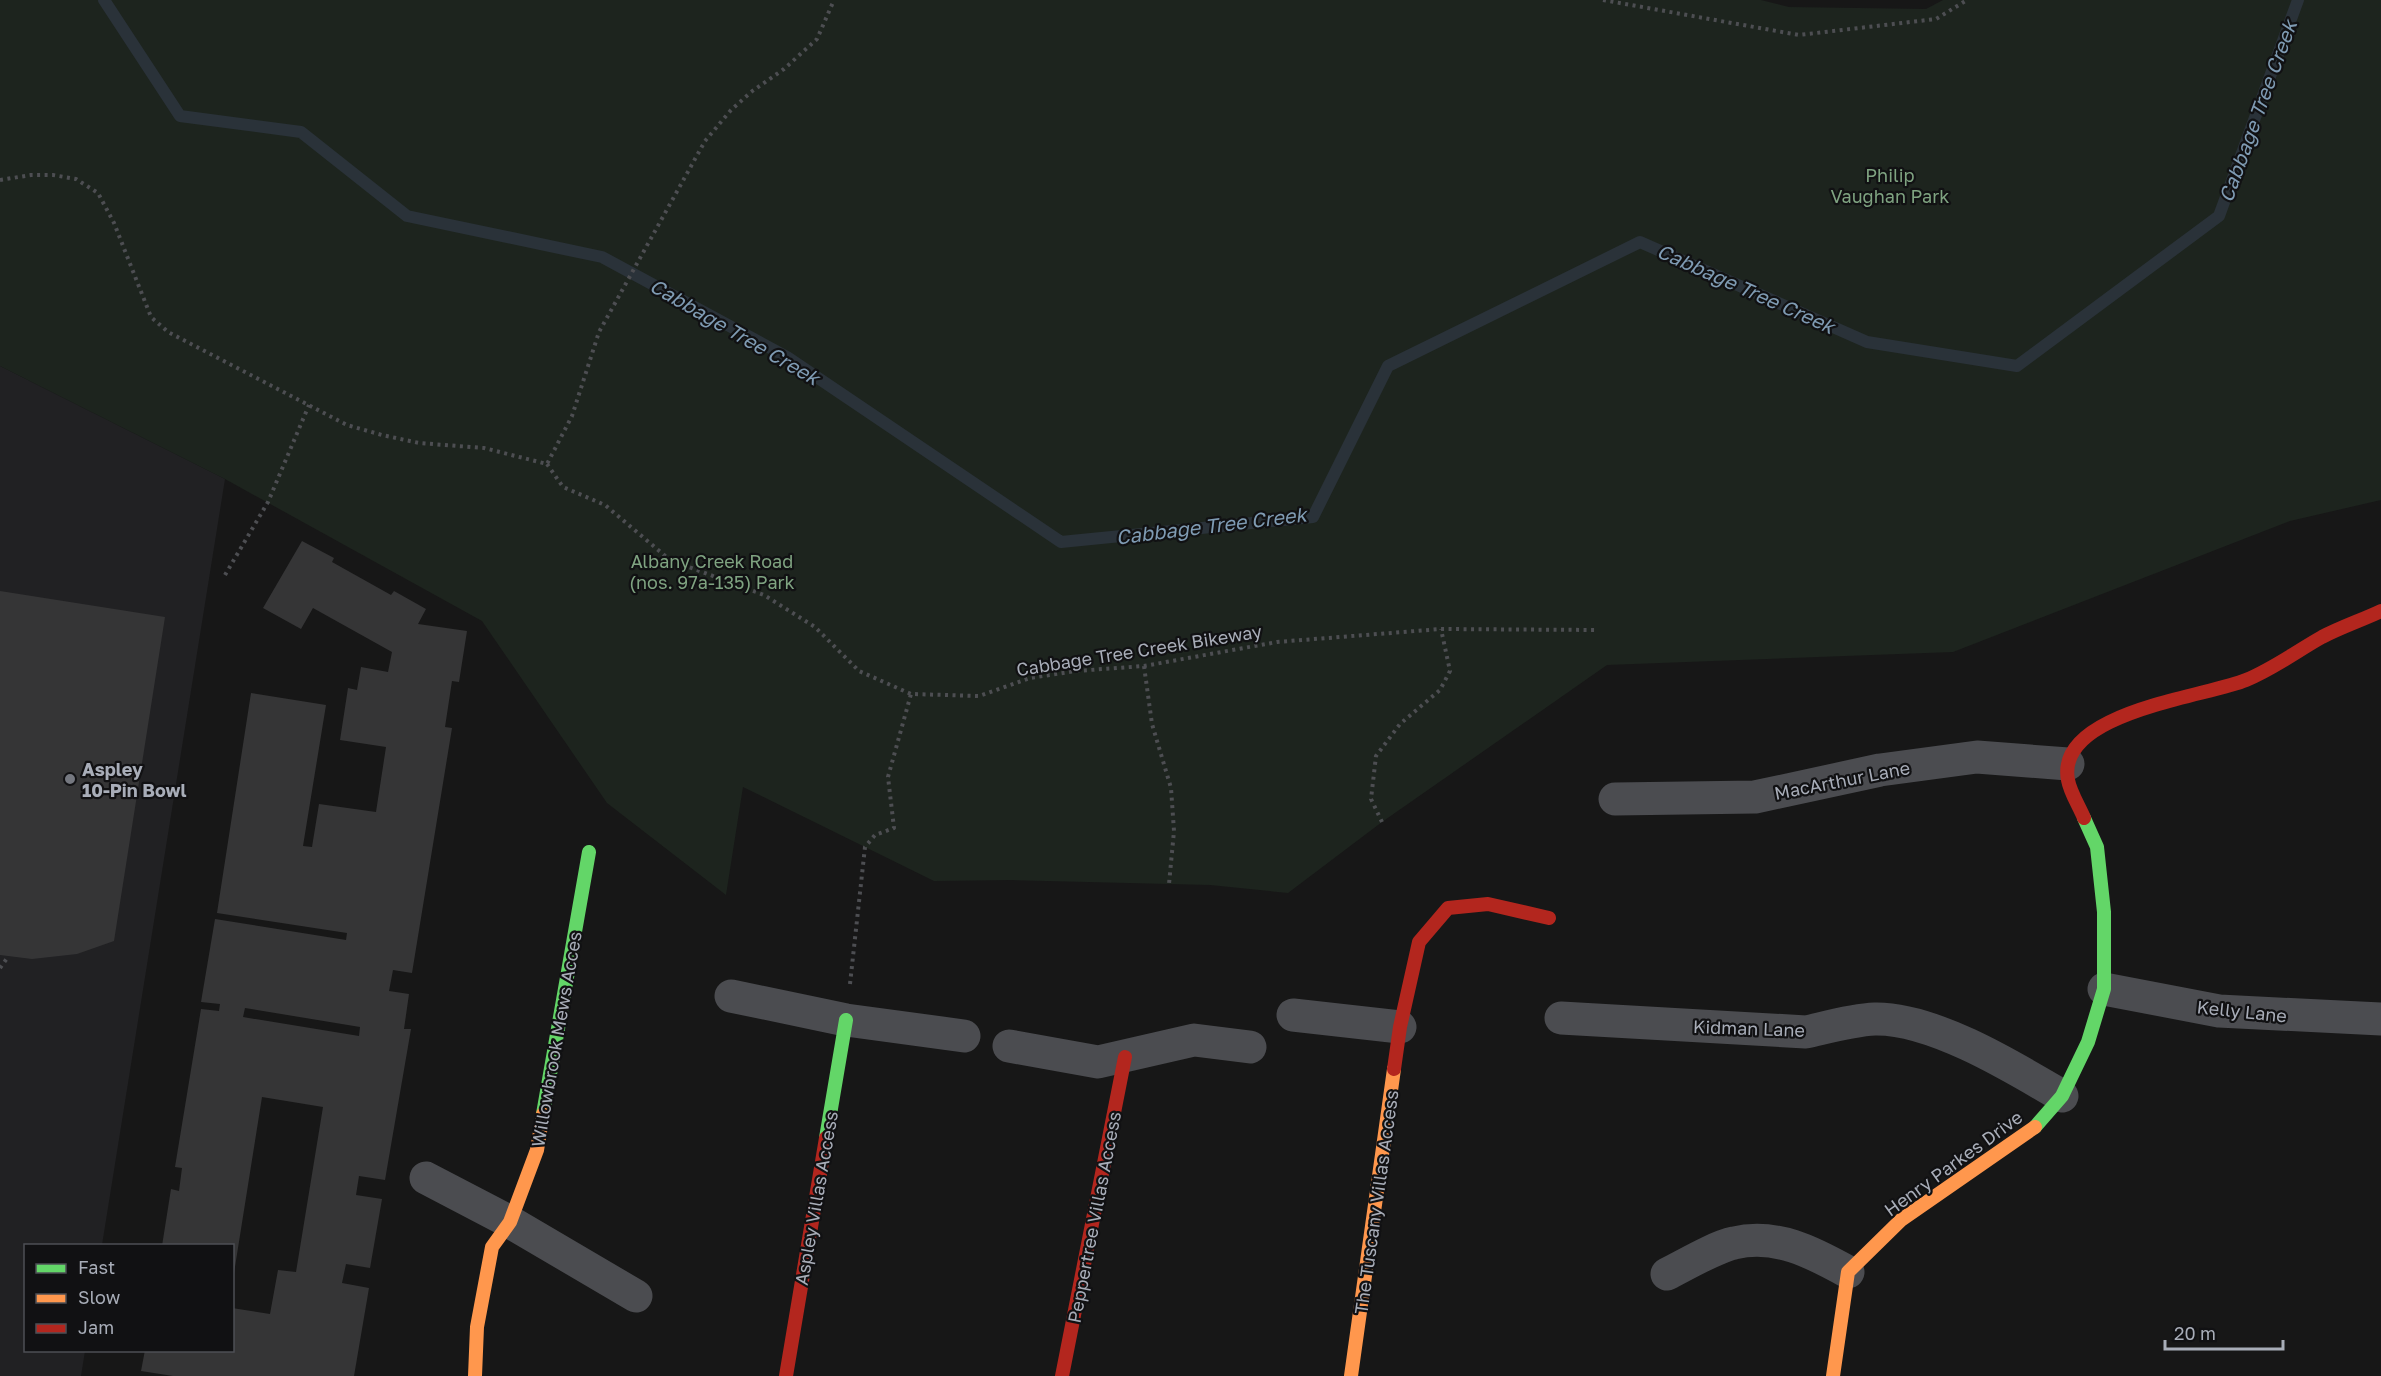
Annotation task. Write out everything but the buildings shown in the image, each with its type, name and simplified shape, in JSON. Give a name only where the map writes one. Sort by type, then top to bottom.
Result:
[{"type":"street","points":[[2068,764],[2078,746],[2094,730],[2127,713],[2246,680],[2325,636],[2381,611]]},
{"type":"street","name":"MacArthur Lane","points":[[1615,799],[1755,797],[1880,770],[1977,757],[2068,764]]},
{"type":"street","name":"Henry Parkes Drive","points":[[1848,1272],[1901,1220],[2035,1127],[2062,1096],[2088,1042],[2104,989],[2104,912],[2097,847],[2068,780],[2068,764]]},
{"type":"street","name":"Willowbrook Mews Acces","points":[[475,1376],[477,1327],[492,1247],[510,1222],[537,1150],[589,852]]},
{"type":"street","name":"The Tuscany Villas Access","points":[[1351,1376],[1400,1027],[1419,942],[1448,908],[1488,904],[1550,918]]},
{"type":"street","name":"Kelly Lane","points":[[2104,989],[2218,1011],[2381,1019]]},
{"type":"street","points":[[731,996],[846,1020],[964,1036]]},
{"type":"street","points":[[1293,1015],[1400,1027]]},
{"type":"street","name":"Kidman Lane","points":[[1561,1018],[1806,1032],[1875,1019],[1918,1025],[2000,1060],[2062,1096]]},
{"type":"street","name":"Aspley Villas Access","points":[[786,1376],[846,1020]]},
{"type":"street","points":[[1009,1046],[1098,1062],[1194,1040],[1250,1047]]},
{"type":"street","name":"Peppertree Villas Access","points":[[1062,1376],[1125,1057]]},
{"type":"street","points":[[426,1178],[510,1222],[636,1296]]},
{"type":"street","points":[[1667,1274],[1733,1243],[1756,1241],[1780,1241],[1812,1252],[1848,1272],[1833,1376]]},
{"type":"path","points":[[0,180],[31,175],[53,175],[76,179],[98,193],[114,223],[151,316],[168,332],[347,425],[419,443],[484,448],[547,464],[572,416],[599,332],[705,141],[731,110],[751,92],[784,69],[817,39],[834,0]]},
{"type":"path","points":[[1603,0],[1799,35],[1936,19],[1967,0]]},
{"type":"path","points":[[225,575],[268,502],[309,405]]},
{"type":"path","name":"Cabbage Tree Creek Bikeway","points":[[547,464],[563,487],[605,505],[670,560],[764,595],[815,627],[859,670],[911,694],[979,696],[1030,678],[1076,670],[1144,666],[1277,642],[1441,628],[1596,630]]},
{"type":"path","points":[[1382,822],[1371,799],[1376,756],[1400,724],[1440,690],[1450,670],[1441,628]]},
{"type":"path","points":[[1144,666],[1152,724],[1171,788],[1174,831],[1169,884]]},
{"type":"path","points":[[846,1020],[865,847],[875,835],[894,828],[888,777],[911,694]]},
{"type":"path","points":[[0,969],[8,957]]},
{"type":"shaded area","points":[[0,366],[225,479],[102,1244],[24,1244],[24,1352],[85,1352],[81,1376],[0,1376]]},
{"type":"green space","points":[[0,0],[1761,0],[1789,7],[1926,9],[1943,0],[2381,0],[2381,500],[2290,521],[1953,652],[1607,665],[1382,822],[1288,893],[1210,885],[1011,880],[934,881],[743,787],[726,895],[607,803],[482,621],[225,479],[0,366]]},
{"type":"waterway","name":"Cabbage Tree Creek","points":[[104,0],[180,116],[301,132],[407,216],[602,257],[787,357],[1061,542],[1313,517],[1388,366],[1640,242],[1867,342],[2017,366],[2219,216],[2298,0]]},
{"type":"traffic: fast","points":[[2035,1127],[2062,1096],[2088,1042],[2104,989],[2104,912],[2097,847],[2084,818]]},
{"type":"traffic: fast","points":[[543,1114],[589,852]]},
{"type":"traffic: fast","points":[[826,1138],[846,1020]]},
{"type":"traffic: slow","points":[[1351,1376],[1394,1069]]},
{"type":"traffic: slow","points":[[475,1376],[477,1327],[492,1247],[510,1222],[537,1150],[543,1114]]},
{"type":"traffic: slow","points":[[1833,1376],[1848,1272],[1901,1220],[2035,1127]]},
{"type":"traffic: jam","points":[[2084,818],[2068,780],[2070,757],[2085,738],[2108,723],[2137,711],[2256,676],[2322,637],[2381,611]]},
{"type":"traffic: jam","points":[[1394,1069],[1400,1027],[1419,942],[1448,908],[1488,904],[1549,918]]},
{"type":"traffic: jam","points":[[1062,1376],[1125,1057]]},
{"type":"traffic: jam","points":[[786,1376],[826,1138]]},
{"type":"place","name":"Aspley 10-Pin Bowl","points":[[70,779]]},
{"type":"park label","name":"Philip Vaughan Park","points":[[1890,186]]},
{"type":"park label","name":"Albany Creek Road (nos. 97a-135) Park","points":[[712,571]]}]
